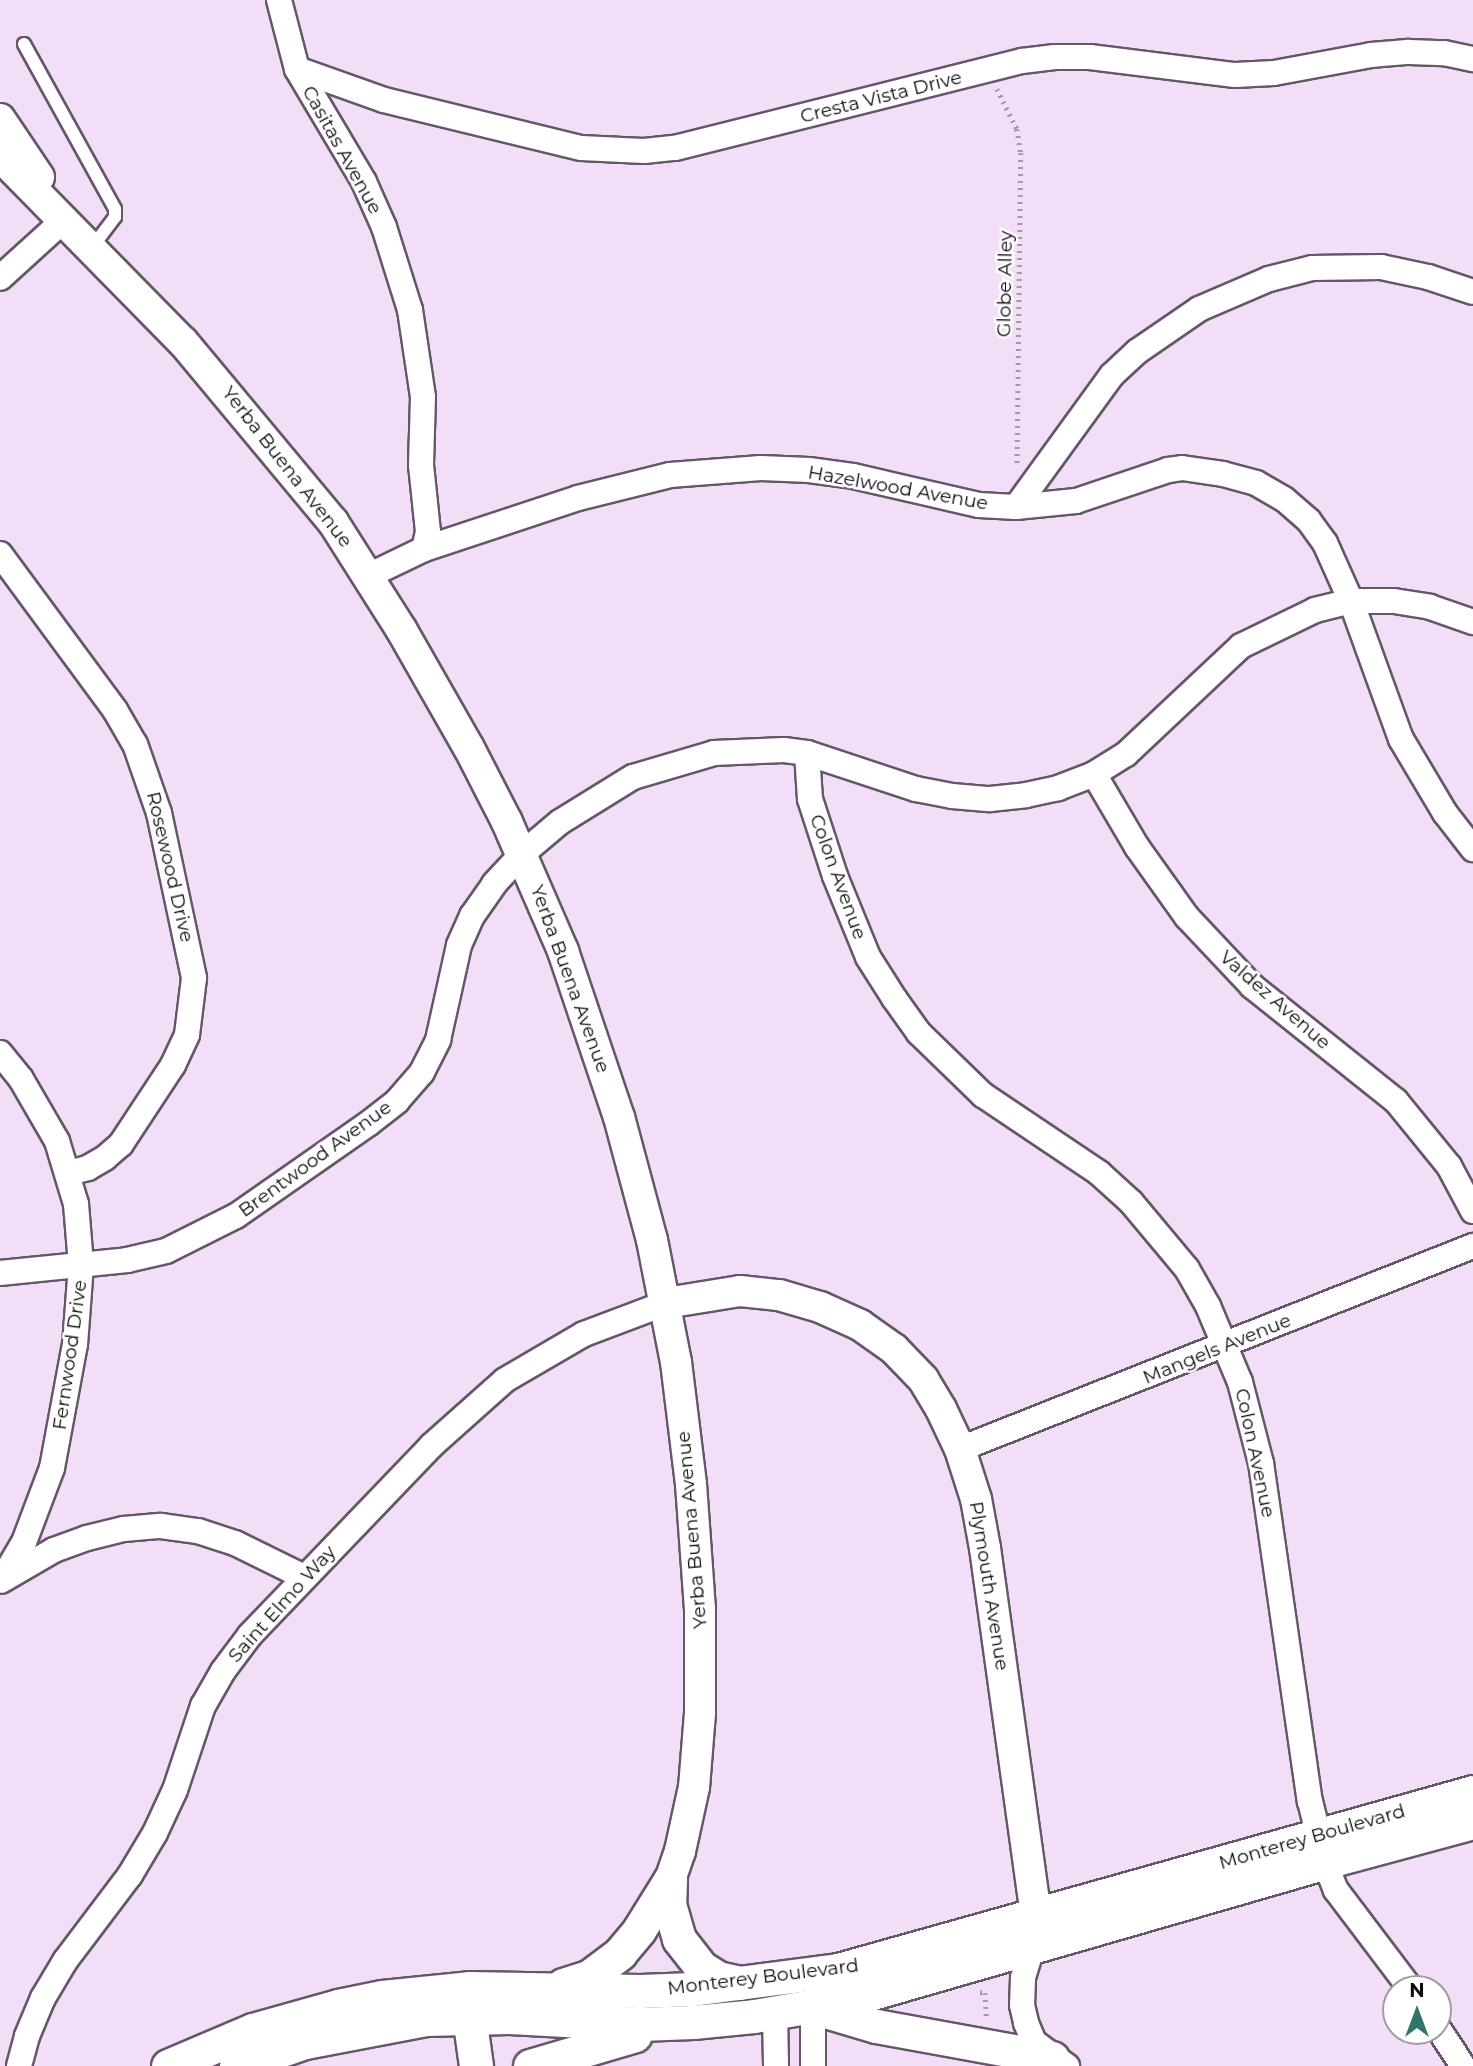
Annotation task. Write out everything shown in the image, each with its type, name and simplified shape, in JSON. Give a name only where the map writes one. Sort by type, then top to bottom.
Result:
[{"type":"main road","name":"Monterey Boulevard","points":[[236,2066],[305,2042],[426,2019],[469,2017],[640,2024],[693,2022],[813,2007],[884,1991],[1034,1932],[1321,1848],[1473,1792]]},
{"type":"main road","name":"Monterey Boulevard","points":[[1321,1848],[1473,1822]]},
{"type":"main road","points":[[670,1880],[670,1904],[679,1939],[702,1968],[718,1978],[742,1984]]},
{"type":"main road","points":[[551,1988],[590,1976],[620,1953],[639,1930],[670,1880]]},
{"type":"main road","name":"Monterey Boulevard","points":[[168,2066],[253,2030],[338,2006],[424,1992],[551,1988],[640,1991],[742,1984],[1034,1932]]},
{"type":"main road","points":[[813,2007],[876,2026],[1060,2062]]},
{"type":"main road","points":[[469,2017],[476,2066]]},
{"type":"main road","points":[[530,2066],[598,2044],[693,2022]]},
{"type":"street","name":"Casitas Avenue","points":[[279,0],[297,69],[364,182],[384,226],[407,300],[423,397],[421,465],[428,532],[424,549]]},
{"type":"street","name":"Cresta Vista Drive","points":[[297,69],[384,100],[581,148],[613,151],[675,148],[1022,61],[1055,57],[1090,57],[1235,75],[1275,73],[1371,55],[1409,52],[1444,53],[1473,59]]},
{"type":"street","name":"Yerba Buena Avenue","points":[[0,119],[64,220]]},
{"type":"street","name":"Yerba Buena Avenue","points":[[0,156],[228,391],[333,522],[438,689],[522,854],[563,951],[601,1060],[633,1168],[666,1303],[693,1509],[701,1662],[694,1787],[680,1851],[670,1880]]},
{"type":"street","points":[[0,278],[64,220]]},
{"type":"street","points":[[1016,507],[1112,375],[1139,351],[1199,309],[1269,279],[1312,268],[1381,267],[1428,277],[1473,292]]},
{"type":"street","name":"Hazelwood Avenue","points":[[368,576],[424,549],[622,485],[716,471],[809,470],[886,482],[979,505],[1016,507],[1076,501],[1182,468],[1256,483],[1284,499],[1309,521],[1325,543],[1351,601],[1401,739],[1439,804],[1473,849]]},
{"type":"street","name":"Rosewood Drive","points":[[0,554],[116,710],[135,744],[159,813],[194,978],[187,1035],[173,1065],[121,1144],[88,1168],[68,1173]]},
{"type":"street","name":"Brentwood Avenue","points":[[0,1273],[127,1260],[166,1251],[202,1236],[236,1216],[397,1101],[422,1072],[438,1040],[458,945],[472,916],[494,884],[522,854],[560,822],[597,797],[643,773],[714,753],[784,750],[807,753],[916,789],[977,798],[1026,795],[1058,788],[1094,774],[1126,754],[1241,646],[1315,610],[1351,601],[1394,601],[1430,607],[1473,622]]},
{"type":"street","name":"Colon Avenue","points":[[807,753],[810,799],[835,876],[868,957],[894,999],[919,1033],[983,1095],[1089,1166],[1131,1202],[1186,1269],[1226,1345],[1252,1423],[1261,1463],[1321,1848],[1336,1890],[1401,1975]]},
{"type":"street","name":"Valdez Avenue","points":[[1094,774],[1136,847],[1188,917],[1252,986],[1395,1101],[1449,1166],[1473,1211]]},
{"type":"street","name":"Fernwood Drive","points":[[0,1053],[40,1109],[57,1141],[76,1205],[81,1265],[73,1355],[52,1468],[24,1542],[0,1582]]},
{"type":"street","name":"Mangels Avenue","points":[[960,1449],[1473,1246]]},
{"type":"street","name":"Plymouth Avenue","points":[[666,1303],[740,1292],[779,1295],[820,1307],[860,1325],[894,1349],[923,1379],[942,1409],[960,1449],[976,1499],[985,1548],[1034,1932],[1023,1978],[1022,2005],[1034,2042],[1060,2062]]},
{"type":"street","name":"Saint Elmo Way","points":[[19,2066],[27,2036],[43,1998],[65,1961],[130,1875],[155,1833],[174,1790],[203,1706],[223,1671],[250,1635],[431,1446],[505,1380],[584,1334],[666,1303]]},
{"type":"street","points":[[0,1582],[54,1550],[87,1538],[124,1528],[161,1527],[198,1531],[235,1543],[304,1577]]},
{"type":"street","points":[[813,2007],[813,2066]]},
{"type":"street","points":[[775,2013],[776,2066]]},
{"type":"street","points":[[1449,2045],[1462,2066]]},
{"type":"lane","points":[[24,44],[115,209],[116,217],[92,248]]},
{"type":"path","name":"Globe Alley","points":[[982,72],[1008,108],[1017,129],[1021,153],[1016,507]]},
{"type":"path","points":[[985,1993],[988,2032]]}]
